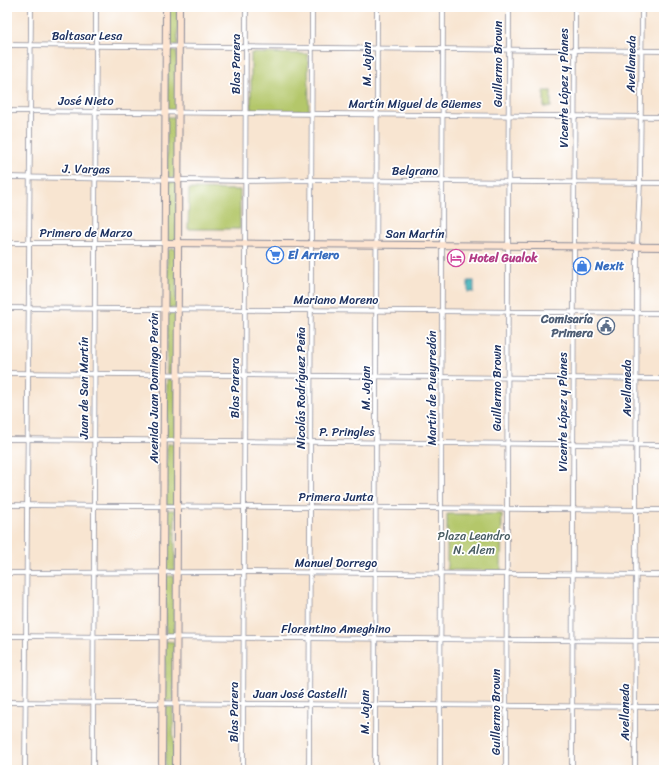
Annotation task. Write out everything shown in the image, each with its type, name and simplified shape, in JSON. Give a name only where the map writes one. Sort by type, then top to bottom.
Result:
[{"type":"main road","name":"Avenida Juan Domingo Perón","points":[[162,770],[166,7]]},
{"type":"main road","name":"Avenida Juan Domingo Perón","points":[[176,770],[180,7]]},
{"type":"main road","name":"San Martín","points":[[165,243],[664,247]]},
{"type":"street","points":[[25,770],[29,374],[28,308],[31,177],[31,7]]},
{"type":"street","name":"Juan de San Martín","points":[[92,770],[96,7]]},
{"type":"street","name":"Blas Parera","points":[[243,770],[246,7]]},
{"type":"street","name":"Nicolás Rodríguez Peña","points":[[308,770],[311,442],[312,7]]},
{"type":"street","name":"M. Jajan","points":[[375,770],[377,7]]},
{"type":"street","name":"Martín de Pueyrredón","points":[[440,770],[443,7]]},
{"type":"street","name":"Guillermo Brown","points":[[506,770],[509,7]]},
{"type":"street","name":"Vicente López y Planes","points":[[572,770],[575,7]]},
{"type":"street","name":"Avellaneda","points":[[635,770],[637,247],[640,183],[642,7]]},
{"type":"street","name":"Baltasar Lesa","points":[[7,45],[664,51]]},
{"type":"street","name":"José Nieto","points":[[7,111],[166,112]]},
{"type":"street","name":"Martín Miguel de Güemes","points":[[166,112],[664,117]]},
{"type":"street","name":"J. Vargas","points":[[7,178],[31,177],[166,180]]},
{"type":"street","name":"Belgrano","points":[[166,180],[664,183]]},
{"type":"street","name":"Primero de Marzo","points":[[7,243],[165,243]]},
{"type":"street","name":"Mariano Moreno","points":[[7,308],[664,313]]},
{"type":"street","points":[[7,373],[164,376],[245,375],[664,379]]},
{"type":"street","name":"P. Pringles","points":[[7,439],[664,445]]},
{"type":"street","name":"Primera Junta","points":[[7,505],[664,510]]},
{"type":"street","name":"Manuel Dorrego","points":[[7,573],[244,572],[664,575]]},
{"type":"street","name":"Florentino Ameghino","points":[[7,636],[506,641],[664,641]]},
{"type":"street","name":"Juan José Castelli","points":[[7,702],[664,707]]},
{"type":"green space","points":[[167,7],[178,7],[178,45],[167,45]]},
{"type":"green space","points":[[167,51],[177,51],[177,111],[167,111]]},
{"type":"green space","points":[[251,53],[308,54],[309,111],[251,111]]},
{"type":"green space","points":[[544,91],[551,91],[551,107],[544,107]]},
{"type":"green space","points":[[166,117],[177,117],[177,178],[167,178]]},
{"type":"green space","points":[[167,182],[177,182],[176,240],[174,242],[168,242],[167,237]]},
{"type":"green space","points":[[189,189],[240,190],[240,229],[188,229]]},
{"type":"green space","points":[[173,248],[177,250],[176,308],[167,308],[167,251]]},
{"type":"green space","points":[[167,313],[177,313],[176,374],[167,374]]},
{"type":"green space","points":[[167,379],[176,379],[176,439],[166,439]]},
{"type":"green space","points":[[167,444],[176,444],[176,505],[166,505]]},
{"type":"green space","points":[[166,510],[175,510],[175,570],[166,570]]},
{"type":"green space","name":"Plaza Leandro N. Alem","points":[[447,514],[502,514],[501,571],[447,570]]},
{"type":"green space","points":[[165,576],[174,576],[175,636],[166,636]]},
{"type":"green space","points":[[165,641],[174,642],[174,701],[165,700]]},
{"type":"green space","points":[[165,707],[173,707],[174,766],[167,768],[165,765]]},
{"type":"water","points":[[468,281],[474,281],[474,292],[468,292]]},
{"type":"place","name":"El Arriero","points":[[275,255]]},
{"type":"place","name":"Hotel Gualok","points":[[456,258]]},
{"type":"place","name":"Nexit","points":[[582,266]]},
{"type":"place","name":"Comisaría Primera","points":[[606,326]]}]
